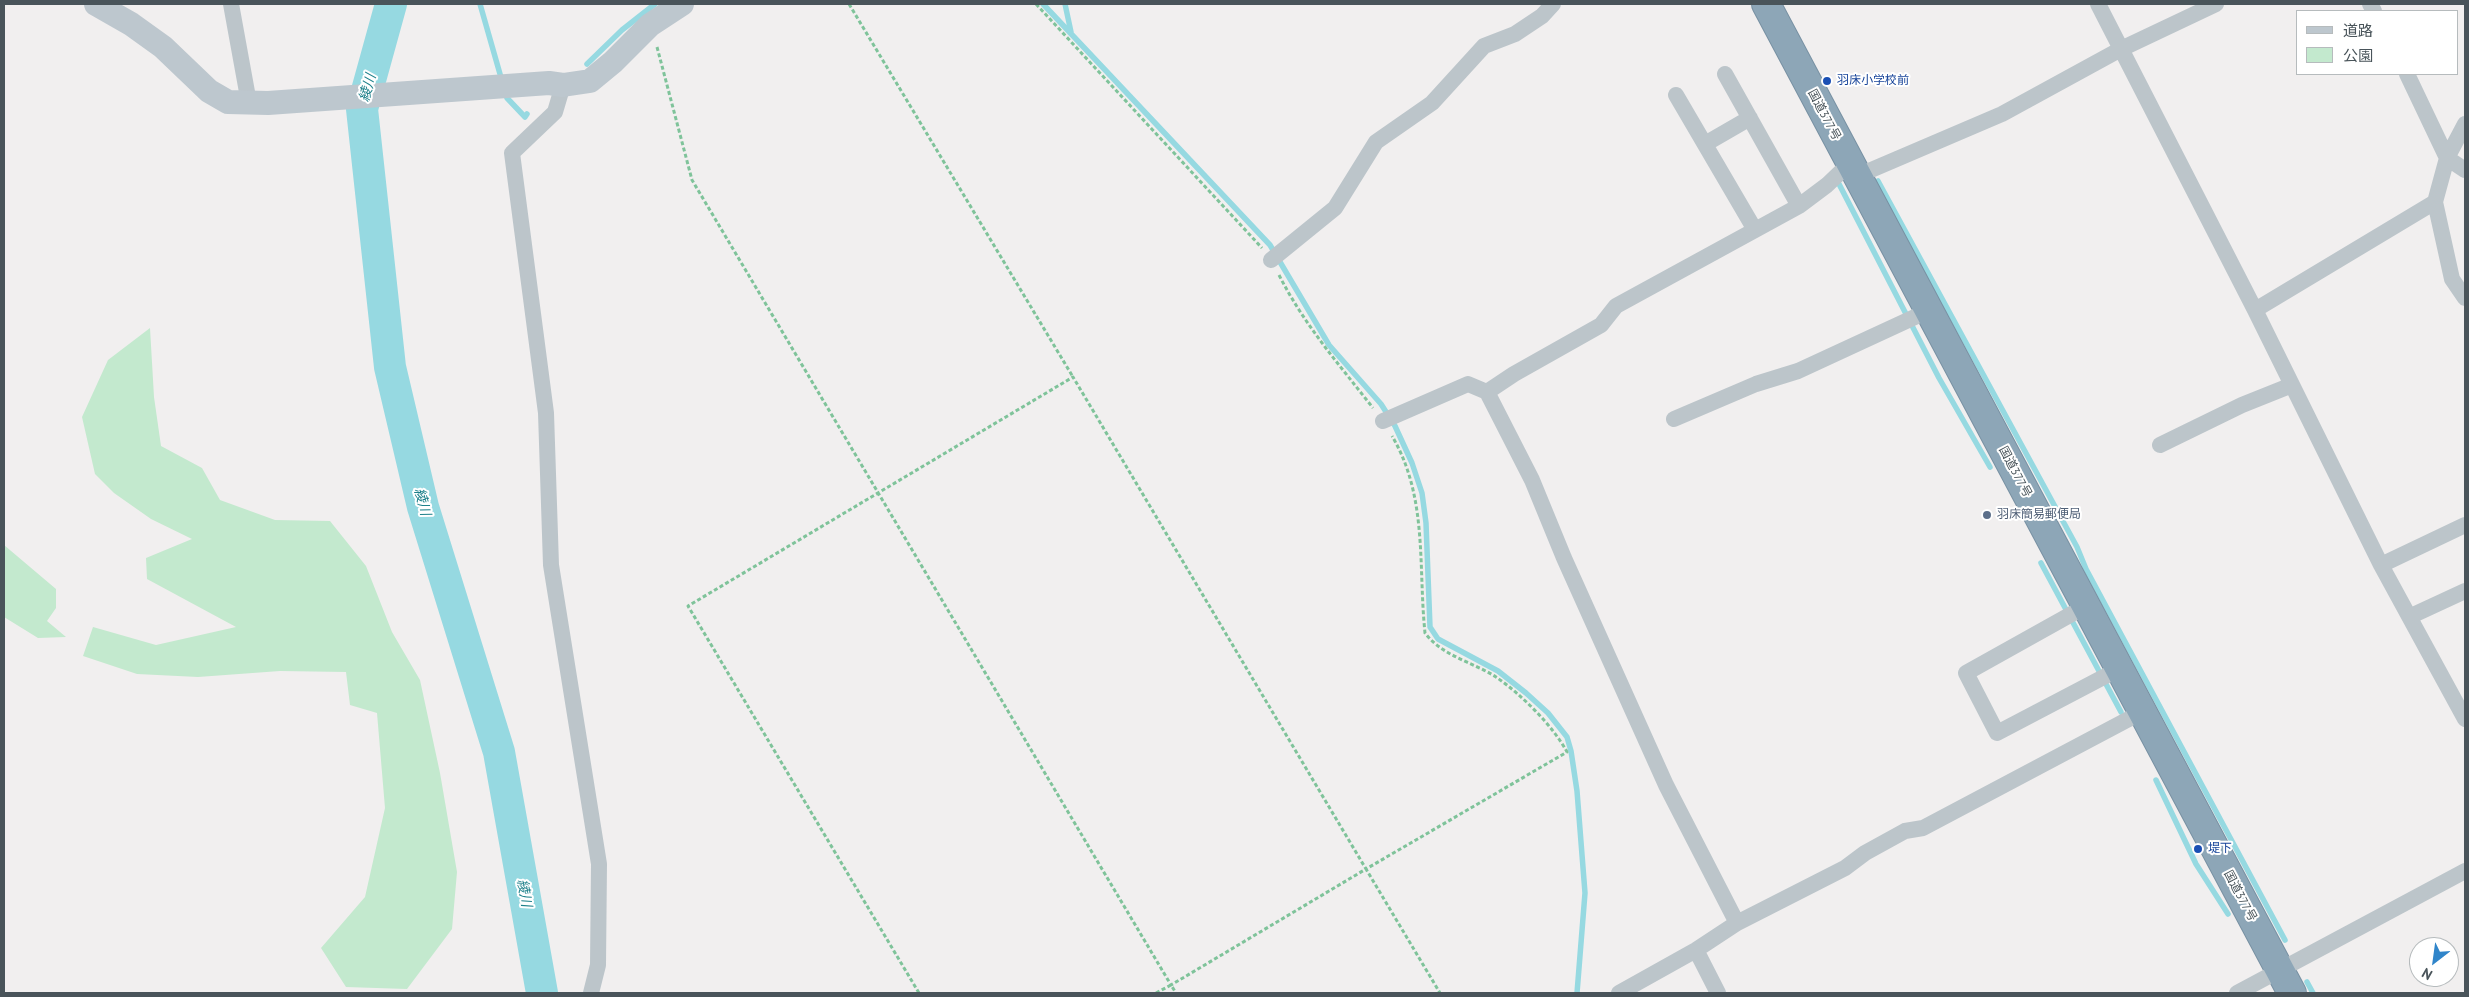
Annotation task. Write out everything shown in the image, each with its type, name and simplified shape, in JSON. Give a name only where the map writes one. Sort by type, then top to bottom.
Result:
[{"type":"highway","name":"国道377号","points":[[1766,4],[1853,169],[1917,317],[2074,613],[2107,675],[2142,712],[2286,982]]},
{"type":"street","points":[[96,4],[131,24],[163,47],[209,91],[228,102],[259,103],[590,81],[614,62],[650,25],[682,4]]},
{"type":"street","points":[[231,4],[259,103]]},
{"type":"street","points":[[1275,256],[1335,208],[1376,142],[1432,103],[1484,46],[1515,34],[1542,16],[1553,4]]},
{"type":"street","points":[[2098,4],[2256,310],[2381,565],[2411,616],[2465,719]]},
{"type":"street","points":[[1487,392],[1514,374],[1601,325],[1616,306],[1799,206],[1853,169],[2002,114],[2121,49],[2216,4]]},
{"type":"street","points":[[1725,74],[1799,206]]},
{"type":"street","points":[[2408,75],[2459,163]]},
{"type":"street","points":[[556,84],[555,112],[512,153],[546,413],[551,565],[599,864],[598,965],[591,993]]},
{"type":"street","points":[[1676,95],[1755,230]]},
{"type":"street","points":[[1705,144],[1750,118]]},
{"type":"street","points":[[2256,310],[2435,202],[2459,163],[2465,124]]},
{"type":"street","points":[[2435,202],[2452,279],[2465,298]]},
{"type":"street","points":[[1674,419],[1719,398],[1798,371],[1917,317]]},
{"type":"street","points":[[1388,419],[1468,384],[1487,392],[1532,480],[1564,558],[1666,786],[1737,924]]},
{"type":"street","points":[[2160,445],[2242,405],[2292,385]]},
{"type":"street","points":[[2381,565],[2465,525]]},
{"type":"street","points":[[2411,616],[2465,591]]},
{"type":"street","points":[[2074,613],[1966,673],[1997,733],[2107,675]]},
{"type":"street","points":[[1619,993],[1696,950],[1737,924],[1845,868],[1865,853],[1906,832],[1923,828],[2142,712]]},
{"type":"street","points":[[2237,993],[2286,982],[2465,871]]},
{"type":"street","points":[[1696,950],[1718,993]]},
{"type":"path","points":[[849,4],[1440,993]]},
{"type":"path","points":[[1036,4],[1252,235],[1275,256],[1295,306],[1318,340],[1388,419],[1415,494],[1421,538],[1425,633],[1433,644],[1497,678],[1558,736],[1567,752],[1156,993]]},
{"type":"path","points":[[650,25],[660,55],[692,180],[1176,993]]},
{"type":"path","points":[[919,993],[688,606],[1073,377]]},
{"type":"green space","points":[[150,328],[154,397],[161,446],[202,468],[220,500],[275,520],[330,521],[366,566],[392,632],[420,680],[440,773],[457,872],[452,929],[407,989],[346,987],[321,948],[365,897],[385,808],[377,713],[350,705],[346,672],[280,671],[198,677],[137,674],[83,656],[93,627],[156,645],[236,627],[147,579],[146,558],[192,539],[151,519],[114,493],[95,474],[82,417],[108,360]]},
{"type":"green space","points":[[4,545],[56,589],[56,608],[47,621],[66,637],[38,638],[4,617]]},
{"type":"waterway","name":"綾川","points":[[391,4],[362,109],[390,367],[423,507],[499,752],[542,993]]},
{"type":"waterway","points":[[480,4],[502,81]]},
{"type":"waterway","points":[[587,64],[622,30],[655,4]]},
{"type":"waterway","points":[[1043,4],[1270,245],[1329,345],[1381,404],[1395,426],[1412,463],[1422,493],[1426,523],[1430,627],[1438,639],[1498,671],[1548,713],[1567,737],[1577,791],[1585,893],[1577,993]]},
{"type":"waterway","points":[[1065,4],[1071,32]]},
{"type":"waterway","points":[[505,93],[507,98],[525,117],[527,114]]},
{"type":"waterway","points":[[1878,181],[2077,547],[2086,569],[2285,940]]},
{"type":"waterway","points":[[1839,184],[1939,378],[1990,467]]},
{"type":"waterway","points":[[2041,563],[2121,712]]},
{"type":"waterway","points":[[2156,780],[2196,864],[2228,914]]},
{"type":"waterway","points":[[2307,982],[2313,993]]},
{"type":"place","name":"羽床小学校前","points":[[1827,81]]},
{"type":"place","name":"羽床簡易郵便局","points":[[1987,515]]},
{"type":"place","name":"堤下","points":[[2198,849]]}]
